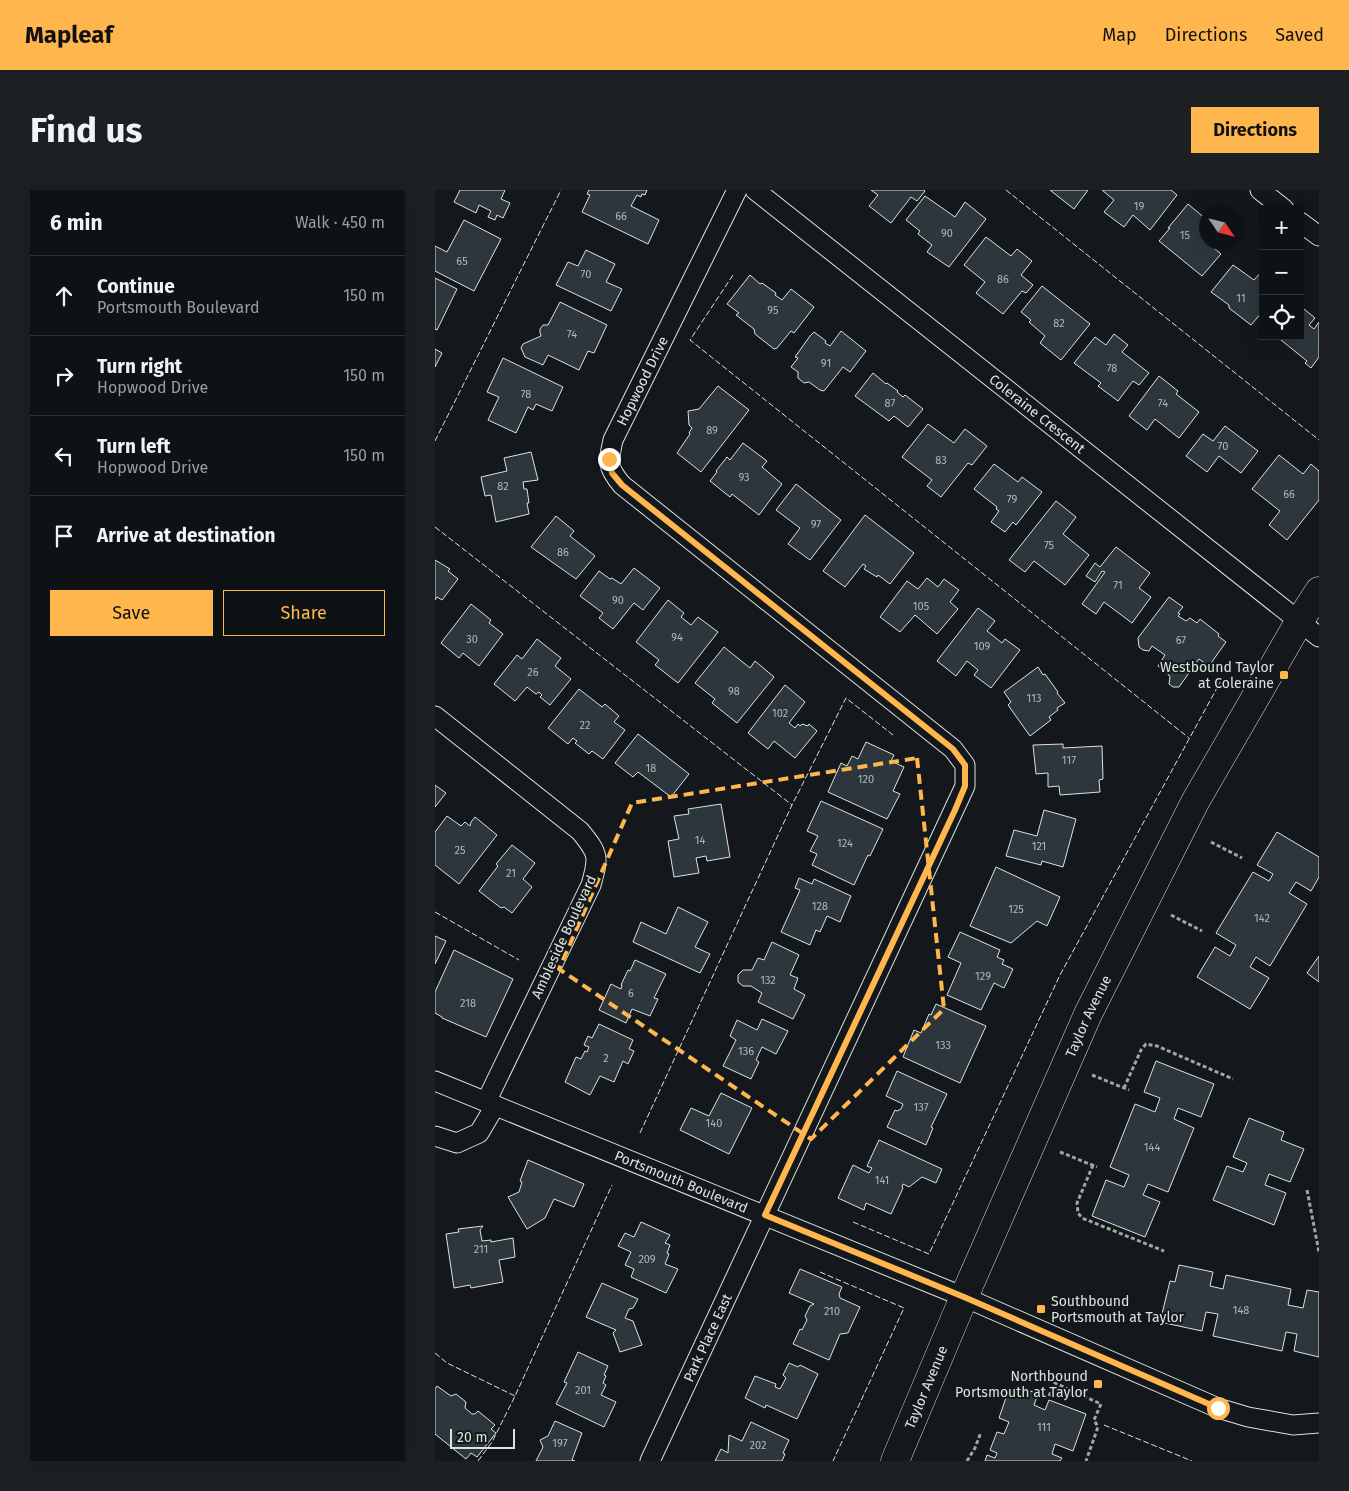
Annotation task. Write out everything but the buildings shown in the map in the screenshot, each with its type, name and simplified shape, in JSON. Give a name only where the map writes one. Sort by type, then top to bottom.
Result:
[{"type":"street","name":"Hopwood Drive","points":[[737,190],[613,440],[609,459],[612,473],[622,485],[953,749],[965,765],[965,786],[955,810],[765,1215]]},
{"type":"street","name":"Coleraine Crescent","points":[[755,190],[1309,630]]},
{"type":"street","points":[[1260,190],[1279,205]]},
{"type":"street","points":[[1304,225],[1319,236]]},
{"type":"street","name":"Taylor Avenue","points":[[895,1461],[964,1297],[1093,1005],[1195,802],[1309,630],[1319,591]]},
{"type":"street","name":"Ambleside Boulevard","points":[[435,716],[580,831],[592,846],[598,862],[591,885],[490,1104]]},
{"type":"street","name":"Portsmouth Boulevard","points":[[436,1084],[490,1104],[964,1297],[1218,1408],[1248,1417],[1293,1425],[1319,1423]]},
{"type":"street","points":[[435,1136],[457,1143],[479,1133],[490,1104]]},
{"type":"street","name":"Park Place East","points":[[650,1461],[765,1215]]},
{"type":"path","points":[[1211,842],[1242,858]]},
{"type":"path","points":[[1171,915],[1202,931]]},
{"type":"path","points":[[1124,1088],[1141,1050],[1146,1044],[1157,1046],[1233,1079]]},
{"type":"path","points":[[1092,1075],[1129,1090]]},
{"type":"path","points":[[1060,1152],[1095,1166],[1077,1204],[1078,1213],[1082,1218],[1164,1251]]},
{"type":"path","points":[[1307,1190],[1319,1252]]},
{"type":"path","points":[[1049,1396],[1055,1383],[1101,1404],[1094,1420],[1098,1427],[1086,1461]]},
{"type":"path","points":[[967,1461],[975,1448],[981,1432]]},
{"type":"highlighted area","points":[[917,758],[944,1009],[811,1139],[559,969],[632,803]]},
{"type":"fence","points":[[435,441],[561,190]]},
{"type":"fence","points":[[1006,190],[1319,440]]},
{"type":"fence","points":[[733,275],[690,340],[1189,738]]},
{"type":"fence","points":[[435,527],[792,805]]},
{"type":"fence","points":[[853,1222],[929,1254],[1060,975],[1223,677]]},
{"type":"fence","points":[[640,1133],[792,805],[846,698],[893,735]]},
{"type":"fence","points":[[435,912],[519,960]]},
{"type":"fence","points":[[478,1461],[492,1442],[515,1396],[612,1185]]},
{"type":"fence","points":[[820,1272],[904,1308],[833,1461]]},
{"type":"fence","points":[[435,1353],[447,1363],[515,1396]]},
{"type":"fence","points":[[1104,1425],[1192,1461]]},
{"type":"place","name":"Westbound Taylor at Coleraine","points":[[1284,675]]},
{"type":"place","name":"Southbound Portsmouth at Taylor","points":[[1041,1309]]},
{"type":"place","name":"Northbound Portsmouth at Taylor","points":[[1098,1384]]},
{"type":"route","points":[[609,459],[612,473],[622,485],[953,749],[965,765],[965,786],[955,810],[765,1215],[964,1297],[1218,1408]]}]
